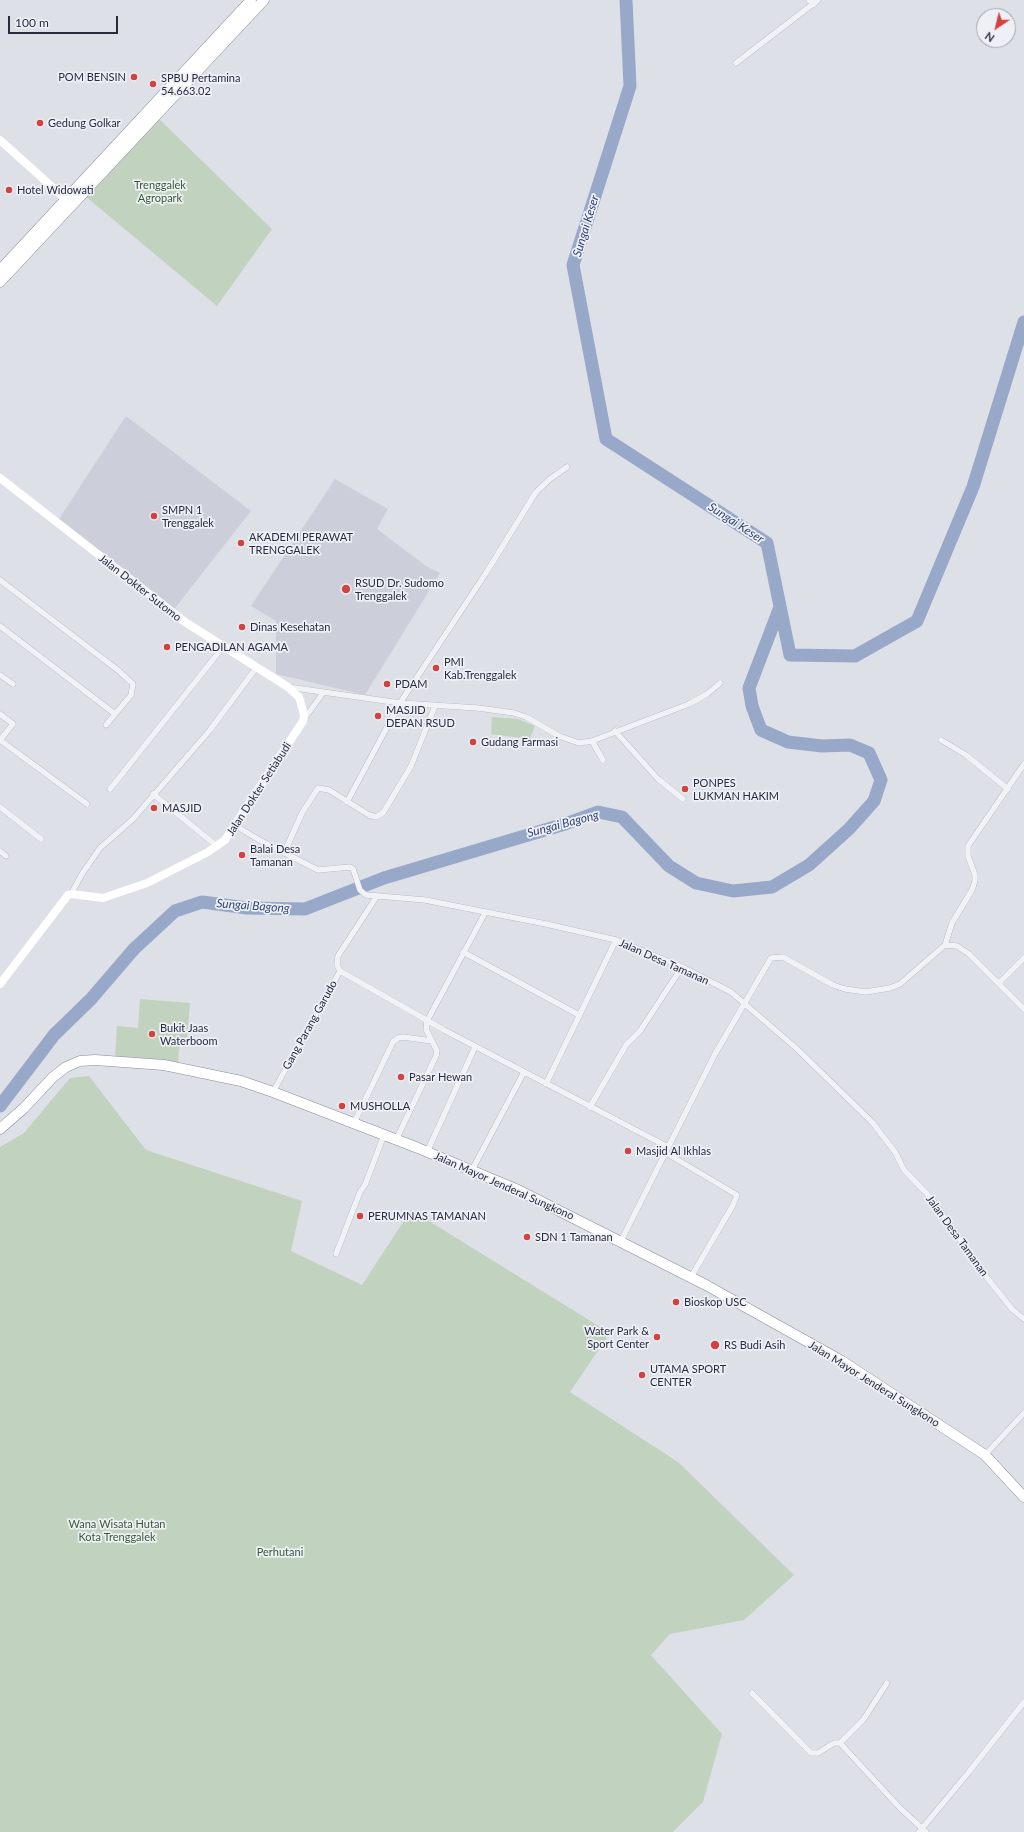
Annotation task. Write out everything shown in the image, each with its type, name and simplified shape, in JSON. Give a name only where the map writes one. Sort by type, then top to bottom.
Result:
[{"type":"highway","points":[[69,203],[251,0]]},
{"type":"highway","points":[[0,282],[15,261],[69,203],[264,0]]},
{"type":"highway","points":[[0,270],[15,261]]},
{"type":"highway","name":"Jalan Mayor Jenderal Sungkono","points":[[0,1129],[24,1108],[53,1078],[66,1067],[80,1061],[95,1060],[164,1065],[241,1081],[273,1092],[472,1170],[522,1192],[621,1240],[691,1277],[842,1361],[985,1454],[1024,1497]]},
{"type":"street","points":[[809,0],[816,2]]},
{"type":"street","points":[[736,63],[816,2]]},
{"type":"street","points":[[0,140],[69,203]]},
{"type":"street","points":[[347,802],[400,703],[486,573],[536,492],[550,479],[567,467]]},
{"type":"street","name":"Jalan Dokter Sutomo","points":[[0,478],[185,622],[288,687],[299,697],[303,705],[303,721]]},
{"type":"street","points":[[0,580],[106,661],[133,684],[131,695],[106,725]]},
{"type":"street","points":[[0,626],[116,714]]},
{"type":"street","points":[[110,789],[223,647]]},
{"type":"street","points":[[2,979],[65,897],[71,894],[82,874],[100,848],[133,819],[153,794],[210,730],[256,668]]},
{"type":"street","points":[[0,675],[13,684]]},
{"type":"street","points":[[288,687],[323,693],[368,697],[400,703],[514,713],[526,717],[571,741],[579,743],[592,741],[689,704],[707,694],[720,683]]},
{"type":"street","points":[[303,721],[323,693]]},
{"type":"street","points":[[284,853],[302,813],[316,790],[320,788],[325,789],[372,817],[379,816],[383,813],[411,766],[435,706]]},
{"type":"street","points":[[0,714],[13,724],[0,740],[87,804]]},
{"type":"street","name":"Jalan Dokter Setiabudi","points":[[71,894],[103,898],[147,883],[217,846],[225,840],[236,826],[303,721]]},
{"type":"street","points":[[616,731],[658,779],[683,799]]},
{"type":"street","points":[[941,740],[966,755],[1008,788]]},
{"type":"street","points":[[592,741],[603,760]]},
{"type":"street","points":[[621,1240],[715,1054],[766,964],[775,956],[787,958],[844,989],[866,992],[890,988],[900,984],[945,945],[952,923],[972,890],[975,881],[975,875],[968,856],[968,846],[1024,764]]},
{"type":"street","points":[[153,794],[217,846]]},
{"type":"street","points":[[0,807],[41,839]]},
{"type":"street","name":"Jalan Desa Tamanan","points":[[236,826],[318,870],[331,870],[344,866],[353,869],[360,890],[366,895],[426,900],[546,924],[616,940],[682,967],[731,992],[796,1048],[859,1108],[884,1137],[904,1170],[932,1199],[980,1269],[1012,1309],[1024,1319]]},
{"type":"street","points":[[0,851],[6,856]]},
{"type":"street","name":"Gang Parang Garudo","points":[[273,1092],[340,972],[337,965],[338,956],[378,896]]},
{"type":"street","points":[[396,1140],[436,1056],[437,1051],[426,1029],[428,1021],[463,952],[485,913]]},
{"type":"street","points":[[546,1084],[616,940]]},
{"type":"street","points":[[945,945],[957,946],[962,949],[1024,1009]]},
{"type":"street","points":[[463,952],[579,1015]]},
{"type":"street","points":[[999,984],[1024,958]]},
{"type":"street","points":[[590,1107],[626,1045],[640,1031],[682,967]]},
{"type":"street","points":[[340,972],[667,1150],[737,1195],[735,1202],[691,1277]]},
{"type":"street","points":[[354,1123],[393,1042],[398,1038],[403,1037],[432,1041]]},
{"type":"street","points":[[427,1152],[476,1047]]},
{"type":"street","points":[[472,1170],[524,1072]]},
{"type":"street","points":[[336,1254],[360,1192],[366,1185],[384,1135]]},
{"type":"street","points":[[985,1454],[1024,1413]]},
{"type":"street","points":[[752,1693],[811,1753],[818,1753],[834,1743],[840,1743],[863,1720],[887,1683]]},
{"type":"street","points":[[840,1743],[922,1831],[1024,1702]]},
{"type":"shaded area","name":"SMPN 1 Trenggalek","points":[[126,416],[251,511],[172,612],[57,522]]},
{"type":"shaded area","name":"RSUD Dr. Sudomo Trenggalek","points":[[335,479],[388,509],[377,529],[426,566],[440,573],[365,695],[276,674],[276,621],[251,606]]},
{"type":"green space","name":"Trenggalek Agropark","points":[[158,118],[272,229],[217,306],[85,196]]},
{"type":"green space","points":[[492,717],[518,719],[535,726],[530,739],[491,734]]},
{"type":"green space","name":"Bukit Jaas Waterboom","points":[[140,999],[190,1003],[187,1040],[180,1040],[178,1063],[115,1058],[117,1026],[138,1028]]},
{"type":"green space","name":"Perhutani","points":[[89,1076],[146,1150],[302,1201],[291,1251],[362,1285],[411,1210],[610,1333],[570,1392],[678,1462],[794,1575],[744,1620],[670,1634],[651,1655],[722,1734],[703,1802],[673,1832],[0,1832],[0,1147],[24,1133],[70,1078]]},
{"type":"waterway","name":"Sungai Keser","points":[[626,0],[630,86],[573,265],[606,439],[767,543],[790,655],[855,656],[917,621],[973,487],[1024,322]]},
{"type":"waterway","name":"Sungai Bagong","points":[[0,1106],[54,1035],[91,999],[134,949],[175,911],[202,902],[247,908],[305,909],[384,878],[565,824],[598,812],[622,817],[669,866],[696,883],[733,891],[772,887],[809,865],[849,829],[874,801],[881,780],[869,753],[850,745],[822,746],[788,742],[761,730],[752,706],[749,688],[780,607]]},
{"type":"place","name":"POM BENSIN","points":[[134,77]]},
{"type":"place","name":"SPBU Pertamina 54.663.02","points":[[153,84]]},
{"type":"place","name":"Gedung Golkar","points":[[40,123]]},
{"type":"place","name":"Hotel Widowati","points":[[9,190]]},
{"type":"place","name":"SMPN 1 Trenggalek","points":[[154,516]]},
{"type":"place","name":"AKADEMI PERAWAT TRENGGALEK","points":[[241,543]]},
{"type":"place","name":"RSUD Dr. Sudomo Trenggalek","points":[[346,589]]},
{"type":"place","name":"Dinas Kesehatan","points":[[242,627]]},
{"type":"place","name":"PENGADILAN AGAMA","points":[[167,647]]},
{"type":"place","name":"PMI Kab.Trenggalek","points":[[436,668]]},
{"type":"place","name":"PDAM","points":[[387,684]]},
{"type":"place","name":"MASJID DEPAN RSUD","points":[[378,716]]},
{"type":"place","name":"Gudang Farmasi","points":[[473,742]]},
{"type":"place","name":"PONPES LUKMAN HAKIM","points":[[685,789]]},
{"type":"place","name":"MASJID","points":[[154,808]]},
{"type":"place","name":"Balai Desa Tamanan","points":[[242,855]]},
{"type":"place","name":"Bukit Jaas Waterboom","points":[[152,1034]]},
{"type":"place","name":"Pasar Hewan","points":[[401,1077]]},
{"type":"place","name":"MUSHOLLA","points":[[342,1106]]},
{"type":"place","name":"Masjid Al Ikhlas","points":[[628,1151]]},
{"type":"place","name":"PERUMNAS TAMANAN","points":[[360,1216]]},
{"type":"place","name":"SDN 1 Tamanan","points":[[527,1237]]},
{"type":"place","name":"Bioskop USC","points":[[676,1302]]},
{"type":"place","name":"Water Park & Sport Center","points":[[657,1337]]},
{"type":"place","name":"RS Budi Asih","points":[[715,1345]]},
{"type":"place","name":"UTAMA SPORT CENTER","points":[[642,1375]]},
{"type":"park label","name":"Wana Wisata Hutan Kota Trenggalek","points":[[117,1530]]}]
